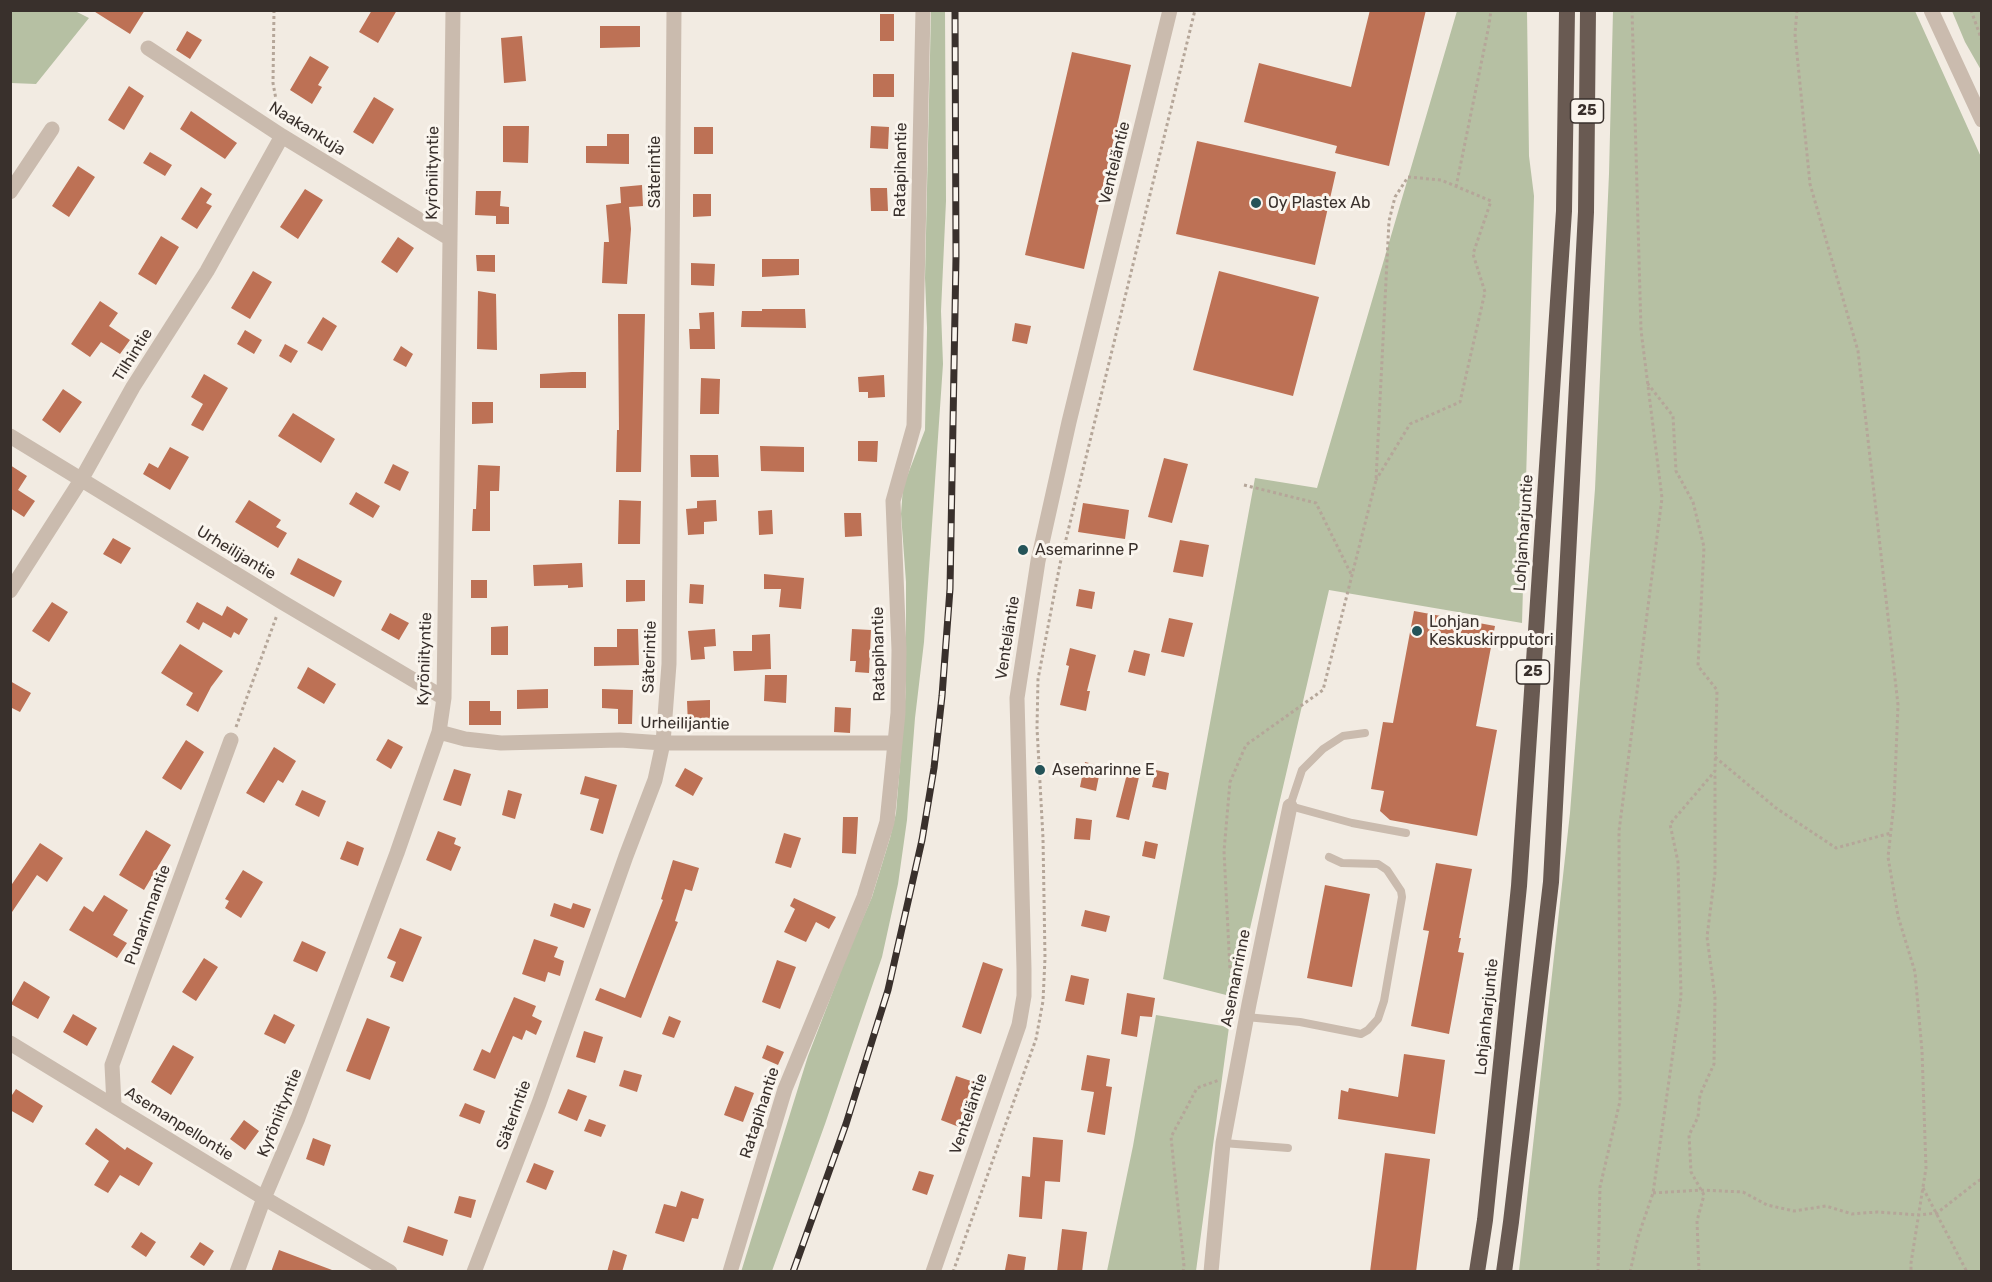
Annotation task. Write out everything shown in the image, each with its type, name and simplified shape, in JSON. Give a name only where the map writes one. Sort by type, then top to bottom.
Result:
[{"type":"highway","name":"Lohjanharjuntie","points":[[1477,1272],[1485,1220],[1519,886],[1564,211],[1568,70],[1567,10]]},
{"type":"highway","name":"25","points":[[1504,1272],[1551,882],[1586,212],[1588,10]]},
{"type":"street","name":"Kyröniityntie","points":[[237,1272],[264,1198],[298,1118],[397,853],[439,732],[444,698],[453,10]]},
{"type":"street","name":"Säterintie","points":[[474,1272],[655,780],[663,743],[669,664],[674,10]]},
{"type":"street","name":"Ratapihantie","points":[[730,1272],[785,1089],[864,897],[887,822],[898,713],[899,650],[893,501],[914,426],[923,10]]},
{"type":"street","name":"Venteläntie","points":[[933,1272],[1019,1025],[1024,996],[1024,969],[1017,698],[1038,561],[1068,422],[1170,10]]},
{"type":"street","points":[[1931,10],[1982,120]]},
{"type":"street","name":"Naakankuja","points":[[148,48],[282,136],[449,238]]},
{"type":"street","points":[[10,192],[52,129]]},
{"type":"street","name":"Tilhintie","points":[[10,591],[81,480],[133,387],[207,271],[282,136]]},
{"type":"street","name":"Urheilijantie","points":[[10,436],[444,698]]},
{"type":"street","name":"Urheilijantie","points":[[439,732],[465,739],[501,743],[620,740],[663,743],[895,743]]},
{"type":"street","name":"Punarinnantie","points":[[114,1105],[112,1065],[231,740]]},
{"type":"street","name":"Asemanrinne","points":[[1210,1272],[1223,1143],[1247,1010],[1290,806]]},
{"type":"street","name":"Asemanpellontie","points":[[10,1043],[390,1272]]},
{"type":"lane","name":"Asemanrinne","points":[[1290,806],[1302,770],[1323,750],[1343,736],[1365,733]]},
{"type":"lane","points":[[1290,806],[1352,823],[1406,833]]},
{"type":"lane","points":[[1247,1010],[1361,1034],[1378,1019],[1384,1001],[1402,897],[1401,891],[1387,870],[1378,864],[1342,863],[1329,857]]},
{"type":"lane","points":[[1223,1143],[1288,1148]]},
{"type":"path","points":[[274,10],[273,83],[282,136]]},
{"type":"path","points":[[953,1272],[1036,1039],[1043,1001],[1045,958],[1043,838],[1037,728],[1038,679],[1060,564],[1195,10]]},
{"type":"path","points":[[1456,187],[1490,25],[1491,10]]},
{"type":"path","points":[[1598,1272],[1600,1187],[1620,1101],[1619,831],[1662,498],[1641,330],[1632,10]]},
{"type":"path","points":[[1797,10],[1795,34],[1810,184],[1858,351],[1898,705],[1894,803],[1888,857],[1898,916],[1915,972],[1922,1051],[1926,1156],[1911,1272]]},
{"type":"path","points":[[1971,10],[1982,41]]},
{"type":"path","points":[[1247,1010],[1230,970],[1224,851],[1230,782],[1245,746],[1323,690],[1376,480],[1389,221],[1395,197],[1408,177],[1441,180],[1491,201],[1473,254],[1485,292],[1460,402],[1410,424],[1376,480]]},
{"type":"path","points":[[1648,384],[1673,416],[1676,471],[1692,502],[1704,547],[1698,666],[1717,690],[1715,873],[1707,937],[1714,997],[1714,1064],[1700,1095],[1698,1117],[1689,1135],[1691,1172],[1704,1196],[1697,1221],[1699,1272]]},
{"type":"path","points":[[1244,485],[1316,503],[1352,576]]},
{"type":"path","points":[[231,740],[282,602]]},
{"type":"path","points":[[1715,757],[1776,807],[1836,848],[1891,833]]},
{"type":"path","points":[[1630,1272],[1638,1237],[1653,1193],[1680,996],[1678,862],[1670,824],[1715,771]]},
{"type":"path","points":[[1183,1272],[1171,1137],[1197,1088],[1215,1080],[1234,1081]]},
{"type":"path","points":[[1653,1193],[1743,1192],[1767,1205],[1794,1211],[1826,1206],[1852,1214],[1877,1212],[1919,1215],[1937,1213],[1982,1179]]},
{"type":"path","points":[[1923,1188],[1966,1272]]},
{"type":"green space","points":[[11,10],[75,11],[89,18],[36,84],[11,83]]},
{"type":"green space","points":[[931,11],[945,11],[946,201],[941,311],[943,364],[924,642],[907,820],[898,884],[882,957],[772,1271],[741,1272],[808,1056],[872,897],[896,813],[906,689],[906,582],[901,514],[903,487],[925,430],[927,328],[925,278]]},
{"type":"green space","points":[[1457,11],[1527,11],[1529,156],[1534,196],[1522,623],[1329,590],[1234,997],[1163,979],[1255,478],[1317,488]]},
{"type":"green space","points":[[1613,11],[1915,11],[1981,157],[1981,1271],[1519,1271],[1570,813],[1595,489],[1609,174]]},
{"type":"green space","points":[[1952,11],[1981,11],[1981,70],[1965,42]]},
{"type":"green space","points":[[1156,1015],[1229,1027],[1196,1271],[1107,1271],[1133,1146]]},
{"type":"building","points":[[92,10],[145,10],[130,34]]},
{"type":"building","points":[[372,10],[397,10],[378,43],[359,32]]},
{"type":"building","points":[[1370,10],[1426,10],[1389,166],[1335,153],[1337,146],[1244,122],[1259,63],[1351,87]]},
{"type":"building","points":[[880,14],[894,14],[894,41],[880,41]]},
{"type":"building","points":[[600,26],[640,26],[640,47],[600,48]]},
{"type":"building","points":[[187,31],[202,40],[190,59],[176,50]]},
{"type":"building","points":[[522,36],[526,81],[504,83],[501,38]]},
{"type":"building","points":[[1072,52],[1131,65],[1084,269],[1025,255]]},
{"type":"building","points":[[310,56],[329,67],[318,85],[322,87],[312,104],[290,90]]},
{"type":"building","points":[[873,74],[894,74],[894,97],[873,97]]},
{"type":"building","points":[[129,86],[144,96],[124,130],[108,120]]},
{"type":"building","points":[[374,97],[394,109],[373,144],[353,132]]},
{"type":"building","points":[[191,111],[237,143],[225,159],[180,129]]},
{"type":"building","points":[[503,126],[529,126],[528,163],[503,162]]},
{"type":"building","points":[[871,126],[889,127],[888,149],[870,148]]},
{"type":"building","points":[[694,127],[713,127],[713,154],[694,154]]},
{"type":"building","points":[[607,134],[629,134],[629,164],[586,163],[586,146],[607,146]]},
{"type":"building","name":"Oy Plastex Ab","points":[[1197,141],[1336,172],[1315,265],[1176,234]]},
{"type":"building","points":[[150,152],[172,165],[165,176],[143,163]]},
{"type":"building","points":[[78,166],[95,177],[69,217],[52,206]]},
{"type":"building","points":[[642,185],[643,206],[629,207],[631,229],[627,284],[602,283],[604,242],[609,242],[606,205],[621,203],[620,187]]},
{"type":"building","points":[[201,187],[212,194],[206,203],[212,206],[197,229],[181,219]]},
{"type":"building","points":[[870,188],[887,188],[888,211],[871,211]]},
{"type":"building","points":[[305,189],[323,200],[298,239],[280,227]]},
{"type":"building","points":[[476,191],[501,191],[500,206],[509,207],[509,224],[496,224],[496,216],[475,215]]},
{"type":"building","points":[[693,194],[711,194],[711,216],[693,217]]},
{"type":"building","points":[[161,236],[179,247],[156,285],[138,274]]},
{"type":"building","points":[[398,237],[414,248],[397,273],[381,262]]},
{"type":"building","points":[[476,255],[495,255],[495,272],[477,271]]},
{"type":"building","points":[[762,259],[799,259],[799,275],[762,277]]},
{"type":"building","points":[[691,263],[715,264],[714,286],[691,285]]},
{"type":"building","points":[[253,271],[272,282],[250,319],[231,308]]},
{"type":"building","points":[[1219,271],[1319,297],[1293,396],[1193,370]]},
{"type":"building","points":[[478,291],[496,294],[497,350],[477,349]]},
{"type":"building","points":[[100,301],[118,313],[109,326],[130,340],[120,354],[101,342],[90,357],[71,344]]},
{"type":"building","points":[[762,309],[805,309],[806,328],[741,327],[742,311],[762,311]]},
{"type":"building","points":[[714,312],[715,349],[690,349],[689,329],[700,329],[699,313]]},
{"type":"building","points":[[618,314],[645,314],[641,472],[616,472],[617,430],[619,430]]},
{"type":"building","points":[[323,317],[337,326],[322,351],[307,343]]},
{"type":"building","points":[[1015,323],[1031,326],[1027,344],[1012,341]]},
{"type":"building","points":[[245,330],[262,340],[254,354],[237,344]]},
{"type":"building","points":[[285,344],[298,351],[291,363],[279,356]]},
{"type":"building","points":[[401,346],[413,354],[406,367],[393,360]]},
{"type":"building","points":[[586,372],[586,388],[540,388],[540,374]]},
{"type":"building","points":[[204,374],[228,388],[203,431],[191,425],[203,404],[191,397]]},
{"type":"building","points":[[884,375],[885,397],[868,398],[868,392],[859,392],[858,377]]},
{"type":"building","points":[[701,378],[720,379],[719,414],[700,414]]},
{"type":"building","points":[[63,389],[82,402],[60,433],[42,420]]},
{"type":"building","points":[[472,402],[493,402],[493,423],[472,424]]},
{"type":"building","points":[[293,413],[335,439],[321,463],[278,436]]},
{"type":"building","points":[[858,441],[878,441],[877,462],[858,461]]},
{"type":"building","points":[[760,446],[804,447],[804,472],[761,471]]},
{"type":"building","points":[[170,447],[189,457],[170,490],[143,474],[149,463],[158,468]]},
{"type":"building","points":[[690,455],[718,455],[719,477],[691,477]]},
{"type":"building","points":[[1164,458],[1188,464],[1172,523],[1148,517]]},
{"type":"building","points":[[393,464],[409,472],[400,491],[384,483]]},
{"type":"building","points":[[10,465],[27,476],[18,490],[35,501],[24,517],[10,508]]},
{"type":"building","points":[[478,465],[500,466],[499,491],[490,491],[490,531],[472,531],[473,509],[476,509]]},
{"type":"building","points":[[356,492],[380,506],[373,518],[349,504]]},
{"type":"building","points":[[249,500],[281,520],[276,527],[287,533],[278,548],[235,522]]},
{"type":"building","points":[[619,500],[641,501],[640,544],[618,544]]},
{"type":"building","points":[[716,500],[717,521],[704,522],[704,534],[688,535],[686,509],[697,508],[697,501]]},
{"type":"building","points":[[1083,503],[1129,510],[1125,539],[1078,532]]},
{"type":"building","points":[[772,510],[773,534],[759,535],[758,511]]},
{"type":"building","points":[[844,513],[861,513],[862,536],[845,537]]},
{"type":"building","points":[[113,538],[131,548],[121,564],[103,554]]},
{"type":"building","points":[[1180,540],[1209,545],[1203,577],[1173,572]]},
{"type":"building","points":[[298,558],[342,581],[334,597],[290,574]]},
{"type":"building","points":[[582,563],[583,587],[534,586],[533,565]]},
{"type":"building","points":[[764,574],[804,578],[801,609],[779,607],[781,589],[764,589]]},
{"type":"building","points":[[471,580],[487,580],[487,598],[471,598]]},
{"type":"building","points":[[626,580],[645,580],[645,601],[626,602]]},
{"type":"building","points":[[690,584],[704,585],[703,604],[689,603]]},
{"type":"building","points":[[1079,589],[1095,592],[1092,609],[1076,606]]},
{"type":"building","points":[[52,602],[68,612],[49,642],[32,631]]},
{"type":"building","points":[[197,602],[222,616],[227,606],[248,619],[239,635],[234,632],[231,638],[203,622],[199,630],[186,622]]},
{"type":"building","points":[[1414,611],[1495,626],[1476,726],[1497,730],[1477,836],[1390,820],[1380,811],[1384,791],[1371,789],[1383,722],[1393,723]]},
{"type":"building","points":[[390,613],[409,623],[399,640],[381,630]]},
{"type":"building","points":[[1169,618],[1193,623],[1184,657],[1161,652]]},
{"type":"building","points":[[508,626],[508,655],[491,655],[491,627]]},
{"type":"building","points":[[617,629],[638,629],[639,665],[594,666],[594,647],[617,647]]},
{"type":"building","points":[[715,629],[716,646],[704,647],[705,659],[691,660],[688,631]]},
{"type":"building","points":[[852,629],[871,630],[869,673],[855,672],[856,661],[850,661]]},
{"type":"building","points":[[770,634],[771,669],[734,671],[733,651],[752,651],[752,635]]},
{"type":"building","points":[[180,644],[223,671],[211,687],[198,712],[186,705],[193,693],[161,673]]},
{"type":"building","points":[[1070,648],[1096,655],[1087,691],[1090,691],[1086,711],[1060,705],[1069,666],[1066,665]]},
{"type":"building","points":[[1134,650],[1150,654],[1145,676],[1128,672]]},
{"type":"building","points":[[308,667],[336,684],[324,704],[297,688]]},
{"type":"building","points":[[765,675],[787,675],[786,703],[764,701]]},
{"type":"building","points":[[10,681],[31,693],[20,712],[10,707]]},
{"type":"building","points":[[548,689],[548,708],[517,709],[517,690]]},
{"type":"building","points":[[602,689],[633,690],[632,724],[618,724],[618,709],[602,708]]},
{"type":"building","points":[[710,700],[710,724],[688,725],[687,701]]},
{"type":"building","points":[[469,701],[490,701],[490,711],[501,711],[501,725],[469,725]]},
{"type":"building","points":[[835,707],[851,708],[850,733],[834,732]]},
{"type":"building","points":[[388,739],[403,747],[391,769],[376,760]]},
{"type":"building","points":[[186,740],[204,752],[181,790],[162,778]]},
{"type":"building","points":[[274,747],[296,761],[283,783],[278,780],[264,803],[246,793]]},
{"type":"building","points":[[1085,762],[1101,766],[1096,791],[1080,787]]},
{"type":"building","points":[[685,768],[703,778],[693,796],[675,786]]},
{"type":"building","points":[[454,769],[471,774],[461,806],[443,800]]},
{"type":"building","points":[[1156,770],[1169,773],[1166,790],[1152,787]]},
{"type":"building","points":[[1127,774],[1139,777],[1129,820],[1116,817]]},
{"type":"building","points":[[585,776],[617,785],[603,834],[590,830],[599,799],[580,794]]},
{"type":"building","points":[[302,790],[326,801],[319,817],[295,805]]},
{"type":"building","points":[[508,790],[522,794],[515,819],[502,815]]},
{"type":"building","points":[[843,817],[858,817],[856,854],[842,853]]},
{"type":"building","points":[[1076,818],[1092,820],[1090,840],[1074,839]]},
{"type":"building","points":[[146,830],[171,845],[144,890],[119,875]]},
{"type":"building","points":[[438,831],[456,838],[454,844],[461,847],[451,871],[426,860]]},
{"type":"building","points":[[784,833],[801,838],[791,868],[775,863]]},
{"type":"building","points":[[347,841],[364,848],[358,866],[340,859]]},
{"type":"building","points":[[1145,841],[1158,844],[1155,859],[1142,856]]},
{"type":"building","points":[[40,843],[63,858],[47,882],[37,875],[10,915],[10,887]]},
{"type":"building","points":[[673,860],[699,868],[692,891],[685,889],[675,921],[678,922],[641,1018],[595,1000],[600,988],[625,998],[663,900],[661,899]]},
{"type":"building","points":[[1436,863],[1472,869],[1459,938],[1461,938],[1458,952],[1464,953],[1449,1034],[1411,1026],[1429,931],[1423,930]]},
{"type":"building","points":[[243,870],[263,882],[241,918],[225,908],[229,901],[225,899]]},
{"type":"building","points":[[1325,885],[1370,894],[1352,987],[1307,978]]},
{"type":"building","points":[[104,895],[128,910],[113,935],[127,943],[117,958],[69,930],[84,906],[93,912]]},
{"type":"building","points":[[794,898],[836,917],[829,929],[816,922],[806,942],[784,932],[795,909],[790,906]]},
{"type":"building","points":[[554,903],[571,909],[573,903],[591,909],[584,928],[550,916]]},
{"type":"building","points":[[1085,910],[1110,916],[1106,932],[1081,926]]},
{"type":"building","points":[[400,928],[422,937],[403,982],[390,977],[396,962],[387,958]]},
{"type":"building","points":[[534,939],[558,947],[554,957],[564,961],[560,976],[548,972],[545,982],[522,974]]},
{"type":"building","points":[[302,941],[326,952],[317,972],[293,961]]},
{"type":"building","points":[[204,958],[218,967],[196,1001],[182,992]]},
{"type":"building","points":[[777,960],[796,967],[780,1009],[762,1002]]},
{"type":"building","points":[[983,962],[1003,969],[981,1034],[962,1027]]},
{"type":"building","points":[[1071,975],[1089,979],[1084,1005],[1065,1001]]},
{"type":"building","points":[[24,981],[50,997],[38,1019],[11,1004]]},
{"type":"building","points":[[1127,993],[1155,998],[1152,1017],[1140,1016],[1137,1037],[1121,1034]]},
{"type":"building","points":[[514,997],[536,1006],[532,1016],[542,1021],[536,1035],[526,1030],[522,1040],[513,1036],[495,1079],[473,1070],[482,1049],[490,1053]]},
{"type":"building","points":[[73,1014],[97,1028],[87,1046],[63,1032]]},
{"type":"building","points":[[274,1014],[295,1025],[285,1044],[264,1034]]},
{"type":"building","points":[[669,1016],[681,1021],[674,1038],[662,1034]]},
{"type":"building","points":[[367,1018],[390,1027],[370,1080],[346,1071]]},
{"type":"building","points":[[584,1031],[603,1037],[595,1063],[576,1057]]},
{"type":"building","points":[[173,1045],[194,1057],[171,1095],[151,1082]]},
{"type":"building","points":[[767,1045],[784,1052],[778,1065],[762,1058]]},
{"type":"building","points":[[1404,1054],[1445,1060],[1435,1134],[1338,1119],[1341,1090],[1348,1092],[1349,1088],[1398,1097]]},
{"type":"building","points":[[1087,1055],[1110,1059],[1106,1086],[1112,1087],[1105,1135],[1087,1132],[1094,1092],[1081,1090]]},
{"type":"building","points":[[624,1070],[642,1075],[637,1092],[619,1086]]},
{"type":"building","points":[[956,1076],[974,1082],[959,1127],[941,1120]]},
{"type":"building","points":[[735,1086],[754,1093],[743,1122],[724,1115]]},
{"type":"building","points":[[16,1089],[43,1106],[33,1123],[10,1110],[10,1098]]},
{"type":"building","points":[[568,1089],[587,1096],[577,1121],[558,1113]]},
{"type":"building","points":[[465,1103],[485,1111],[480,1124],[459,1116]]},
{"type":"building","points":[[589,1119],[606,1125],[601,1137],[584,1131]]},
{"type":"building","points":[[244,1120],[259,1131],[245,1150],[230,1139]]},
{"type":"building","points":[[96,1128],[125,1150],[127,1147],[153,1163],[139,1186],[120,1175],[108,1193],[94,1185],[109,1161],[85,1144]]},
{"type":"building","points":[[1033,1137],[1063,1140],[1060,1182],[1045,1181],[1042,1219],[1019,1217],[1022,1176],[1030,1177]]},
{"type":"building","points":[[313,1138],[331,1145],[324,1166],[306,1159]]},
{"type":"building","points":[[1385,1153],[1430,1159],[1416,1272],[1370,1272]]},
{"type":"building","points":[[534,1163],[554,1171],[546,1190],[526,1182]]},
{"type":"building","points":[[919,1171],[934,1175],[927,1195],[912,1190]]},
{"type":"building","points":[[681,1191],[704,1199],[698,1219],[692,1218],[684,1242],[655,1233],[664,1204],[676,1207]]},
{"type":"building","points":[[459,1196],[476,1200],[471,1218],[454,1213]]},
{"type":"building","points":[[408,1226],[448,1240],[443,1256],[403,1242]]},
{"type":"building","points":[[1062,1229],[1087,1232],[1082,1272],[1057,1272]]},
{"type":"building","points":[[141,1232],[156,1242],[146,1257],[131,1247]]},
{"type":"building","points":[[200,1242],[214,1251],[204,1266],[190,1257]]},
{"type":"building","points":[[279,1250],[332,1270],[332,1272],[271,1272]]},
{"type":"building","points":[[613,1250],[627,1255],[622,1272],[607,1272]]},
{"type":"building","points":[[1008,1254],[1026,1257],[1024,1272],[1005,1270]]},
{"type":"railway","points":[[793,1272],[846,1124],[888,990],[922,840],[934,768],[950,589],[956,257],[955,10]]},
{"type":"place","name":"Oy Plastex Ab","points":[[1256,203]]},
{"type":"place","name":"Asemarinne P","points":[[1023,550]]},
{"type":"place","name":"Lohjan Keskuskirpputori","points":[[1417,631]]},
{"type":"place","name":"Asemarinne E","points":[[1040,770]]}]
